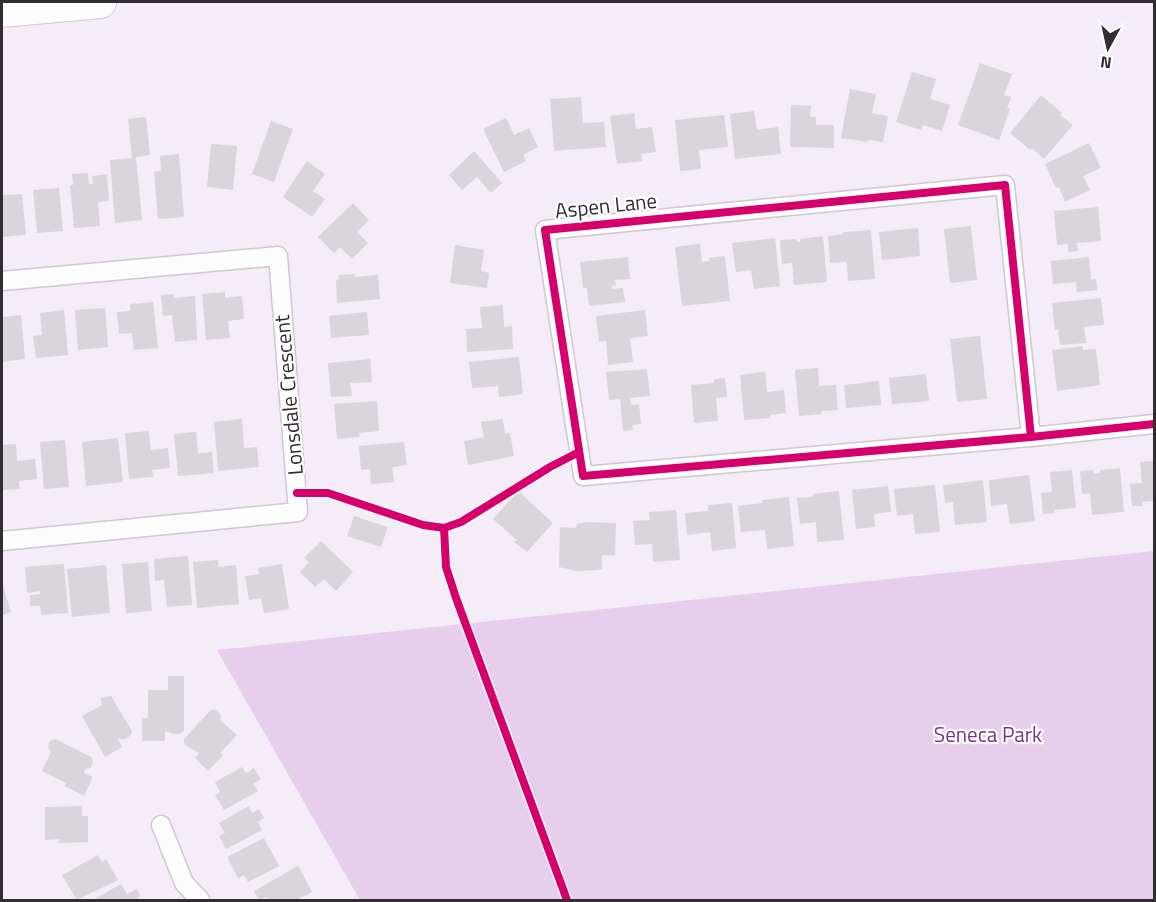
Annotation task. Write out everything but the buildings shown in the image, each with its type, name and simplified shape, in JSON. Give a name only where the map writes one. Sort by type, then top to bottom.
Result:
[{"type":"highway","points":[[2,11],[100,2]]},
{"type":"street","name":"Aspen Lane","points":[[1031,437],[1005,185],[545,230],[583,476],[1031,437],[1155,424]]},
{"type":"street","name":"Lonsdale Crescent","points":[[2,281],[278,256],[298,512],[2,541]]},
{"type":"street","points":[[161,825],[184,883],[200,900]]},
{"type":"green space","name":"Seneca Park","points":[[1154,551],[1154,900],[360,900],[217,650]]},
{"type":"cycle path","points":[[1031,437],[1005,185],[545,230],[583,476],[1031,437],[1154,424]]},
{"type":"cycle path","points":[[297,493],[328,493],[423,525],[444,528],[461,522],[550,467],[579,452]]},
{"type":"cycle path","points":[[444,528],[446,567],[456,598],[567,900]]}]
